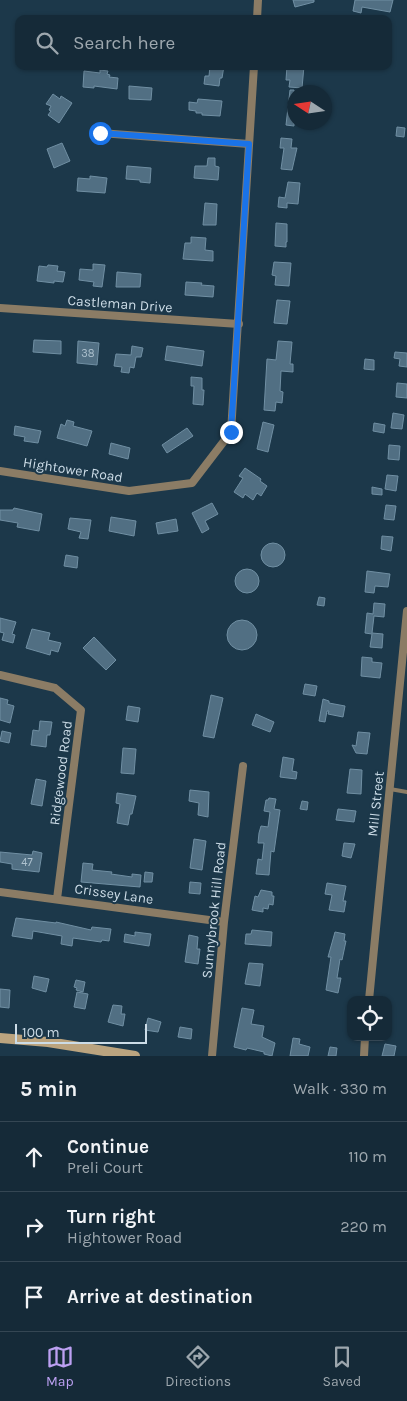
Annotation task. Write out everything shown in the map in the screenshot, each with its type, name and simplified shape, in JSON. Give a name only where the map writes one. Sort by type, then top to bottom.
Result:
[{"type":"main road","points":[[0,1038],[48,1042],[135,1056]]},
{"type":"street","points":[[257,15],[258,0]]},
{"type":"street","name":"Hightower Road","points":[[0,471],[129,492],[192,483],[231,432],[254,70]]},
{"type":"street","points":[[100,133],[249,144]]},
{"type":"street","name":"Castleman Drive","points":[[0,308],[239,324]]},
{"type":"street","name":"Mill Street","points":[[369,996],[407,611]]},
{"type":"street","name":"Ridgewood Road","points":[[0,675],[55,688],[81,710],[57,900]]},
{"type":"street","name":"Sunnybrook Hill Road","points":[[212,1056],[224,922],[243,766]]},
{"type":"street","name":"Crissey Lane","points":[[0,892],[224,922]]},
{"type":"street","points":[[364,1056],[365,1041]]},
{"type":"lane","points":[[390,789],[407,792]]},
{"type":"building","points":[[293,0],[314,0],[314,2],[295,7]]},
{"type":"building","points":[[355,0],[393,0],[390,12],[362,7],[361,13],[353,11]]},
{"type":"building","points":[[100,70],[108,71],[109,77],[118,78],[117,89],[94,86],[94,88],[83,87],[84,71],[100,73]]},
{"type":"building","points":[[210,70],[223,70],[219,86],[204,84],[205,76],[209,76]]},
{"type":"building","points":[[287,70],[304,70],[302,85],[289,85],[290,80],[286,80]]},
{"type":"building","points":[[129,86],[152,88],[151,100],[129,99]]},
{"type":"building","points":[[53,94],[60,99],[61,96],[72,103],[59,123],[48,115],[51,111],[49,110],[51,106],[46,104]]},
{"type":"building","points":[[198,99],[222,101],[220,116],[202,115],[202,113],[189,110],[189,102],[197,103]]},
{"type":"building","points":[[397,127],[405,128],[404,137],[396,136]]},
{"type":"building","points":[[281,138],[292,139],[291,148],[297,148],[292,170],[281,169],[284,148],[280,148]]},
{"type":"building","points":[[62,143],[70,161],[54,168],[47,149]]},
{"type":"building","points":[[208,158],[215,158],[215,166],[219,167],[218,180],[194,178],[195,166],[207,166]]},
{"type":"building","points":[[127,166],[151,168],[150,183],[126,179]]},
{"type":"building","points":[[90,176],[107,178],[105,193],[77,191],[78,178],[90,179]]},
{"type":"building","points":[[288,182],[300,183],[298,204],[287,203],[287,208],[278,207],[279,197],[285,198]]},
{"type":"building","points":[[205,203],[217,204],[216,225],[203,225]]},
{"type":"building","points":[[276,223],[287,224],[286,247],[275,246]]},
{"type":"building","points":[[191,237],[206,238],[205,250],[213,251],[213,261],[183,259],[185,243],[191,243]]},
{"type":"building","points":[[274,262],[291,263],[289,286],[275,285],[276,276],[272,275]]},
{"type":"building","points":[[93,264],[105,265],[102,287],[93,286],[94,282],[79,280],[80,269],[93,270]]},
{"type":"building","points":[[48,265],[58,266],[57,271],[65,272],[63,282],[37,281],[39,266],[47,267]]},
{"type":"building","points":[[117,272],[141,274],[140,287],[116,287]]},
{"type":"building","points":[[186,282],[214,286],[213,297],[185,295]]},
{"type":"building","points":[[277,300],[290,301],[287,324],[274,323]]},
{"type":"building","points":[[34,340],[61,341],[61,354],[33,352]]},
{"type":"building","points":[[78,341],[99,343],[97,365],[77,363]]},
{"type":"building","points":[[278,341],[292,342],[290,364],[293,364],[293,372],[281,371],[280,391],[283,392],[282,403],[276,402],[275,411],[264,410],[267,359],[276,360]]},
{"type":"building","points":[[132,346],[143,348],[141,357],[136,357],[134,368],[130,367],[129,373],[121,372],[122,367],[114,366],[116,354],[131,355]]},
{"type":"building","points":[[167,346],[204,351],[202,366],[165,360]]},
{"type":"building","points":[[395,352],[407,353],[407,367],[399,366],[400,359],[394,358]]},
{"type":"building","points":[[365,359],[374,360],[374,370],[364,369]]},
{"type":"building","points":[[191,377],[202,378],[202,390],[204,390],[203,405],[193,404],[194,386],[191,386]]},
{"type":"building","points":[[397,383],[407,384],[407,398],[396,397]]},
{"type":"building","points":[[393,413],[404,415],[402,429],[391,428]]},
{"type":"building","points":[[67,420],[74,422],[73,426],[92,431],[87,446],[57,438],[61,424],[65,426]]},
{"type":"building","points":[[263,422],[274,425],[268,452],[257,449]]},
{"type":"building","points":[[374,423],[385,425],[384,433],[373,431]]},
{"type":"building","points":[[15,426],[41,431],[38,443],[24,441],[25,437],[14,435]]},
{"type":"building","points":[[187,428],[193,436],[167,453],[162,445]]},
{"type":"building","points":[[111,443],[130,448],[128,459],[109,454]]},
{"type":"building","points":[[389,445],[400,446],[399,460],[388,459]]},
{"type":"building","points":[[245,468],[261,479],[260,481],[267,486],[261,496],[257,493],[253,500],[245,494],[243,498],[234,492],[243,478],[239,476]]},
{"type":"building","points":[[387,475],[398,476],[396,491],[385,489]]},
{"type":"building","points":[[372,487],[382,489],[382,495],[372,494]]},
{"type":"building","points":[[212,503],[218,514],[205,521],[209,529],[202,533],[192,513]]},
{"type":"building","points":[[386,505],[396,506],[394,520],[384,519]]},
{"type":"building","points":[[14,508],[42,514],[39,531],[17,527],[18,523],[0,520],[0,510],[13,510]]},
{"type":"building","points":[[111,517],[136,521],[134,536],[109,531]]},
{"type":"building","points":[[70,518],[91,520],[88,539],[79,538],[81,532],[68,529]]},
{"type":"building","points":[[176,519],[178,531],[158,534],[156,523]]},
{"type":"building","points":[[382,536],[393,537],[391,551],[381,549]]},
{"type":"building","points":[[268,543],[278,543],[285,550],[285,560],[278,567],[268,567],[261,560],[261,550]]},
{"type":"building","points":[[66,555],[78,557],[77,568],[64,566]]},
{"type":"building","points":[[247,569],[252,570],[258,576],[258,586],[252,592],[247,593],[242,592],[236,586],[235,581],[236,576],[242,570]]},
{"type":"building","points":[[367,571],[390,574],[388,587],[375,586],[374,593],[365,592]]},
{"type":"building","points":[[319,597],[325,598],[324,606],[317,605]]},
{"type":"building","points":[[374,603],[385,604],[384,617],[374,616],[372,633],[383,634],[382,648],[370,647],[372,634],[365,633],[367,613],[373,614]]},
{"type":"building","points":[[0,618],[16,622],[12,634],[15,635],[13,643],[2,640],[4,633],[0,632]]},
{"type":"building","points":[[242,620],[253,624],[257,635],[253,646],[242,650],[231,646],[227,635],[231,624]]},
{"type":"building","points":[[32,629],[50,633],[48,640],[61,643],[58,652],[51,650],[50,655],[26,648]]},
{"type":"building","points":[[94,637],[116,660],[106,670],[83,648]]},
{"type":"building","points":[[362,657],[372,658],[372,662],[382,663],[380,678],[361,676]]},
{"type":"building","points":[[305,684],[317,686],[315,696],[303,694]]},
{"type":"building","points":[[211,695],[223,698],[214,738],[203,736]]},
{"type":"building","points":[[0,698],[8,700],[7,704],[14,706],[10,723],[0,720]]},
{"type":"building","points":[[323,699],[329,701],[329,703],[345,706],[343,717],[328,714],[329,711],[327,711],[325,722],[319,721]]},
{"type":"building","points":[[128,706],[140,708],[138,722],[126,720]]},
{"type":"building","points":[[256,714],[274,722],[270,732],[252,725]]},
{"type":"building","points":[[40,721],[52,722],[50,735],[47,735],[46,747],[31,745],[33,730],[39,731]]},
{"type":"building","points":[[2,731],[11,733],[9,743],[0,741]]},
{"type":"building","points":[[358,732],[370,733],[367,754],[356,753],[352,745],[356,746]]},
{"type":"building","points":[[123,748],[136,749],[134,774],[121,773]]},
{"type":"building","points":[[283,757],[294,759],[292,771],[297,772],[296,779],[280,777]]},
{"type":"building","points":[[350,769],[362,770],[361,794],[347,793]]},
{"type":"building","points":[[36,779],[46,781],[42,806],[31,804]]},
{"type":"building","points":[[190,790],[209,792],[208,817],[198,815],[199,803],[189,801]]},
{"type":"building","points":[[117,793],[136,796],[128,825],[117,823],[120,804],[116,803]]},
{"type":"building","points":[[269,798],[276,799],[274,809],[280,810],[274,852],[271,851],[269,875],[256,874],[258,859],[262,860],[264,843],[258,843],[259,833],[261,826],[268,827],[270,812],[264,811],[266,800]]},
{"type":"building","points":[[302,801],[308,802],[307,810],[300,809]]},
{"type":"building","points":[[338,809],[356,811],[354,822],[336,820]]},
{"type":"building","points":[[194,839],[206,841],[202,870],[190,868]]},
{"type":"building","points":[[344,843],[355,844],[351,858],[342,856]]},
{"type":"building","points":[[33,851],[42,853],[39,872],[12,869],[12,864],[0,862],[0,852],[32,855]]},
{"type":"building","points":[[83,863],[93,864],[92,870],[112,872],[111,874],[132,877],[132,874],[141,875],[140,887],[81,882]]},
{"type":"building","points":[[145,872],[153,873],[152,882],[144,882]]},
{"type":"building","points":[[190,882],[201,883],[200,894],[189,893]]},
{"type":"building","points":[[327,883],[346,886],[343,901],[346,901],[344,912],[329,910],[332,895],[325,894]]},
{"type":"building","points":[[261,890],[272,892],[272,896],[274,896],[273,905],[269,904],[268,909],[263,908],[263,912],[252,910],[255,896],[258,897]]},
{"type":"building","points":[[16,918],[56,922],[91,930],[92,927],[111,929],[109,941],[102,940],[101,942],[73,938],[72,946],[61,944],[62,936],[33,931],[32,939],[12,936]]},
{"type":"building","points":[[252,930],[272,932],[271,946],[245,944],[246,934],[251,934]]},
{"type":"building","points":[[135,932],[151,934],[149,946],[124,942],[125,934],[135,936]]},
{"type":"building","points":[[335,932],[345,934],[344,941],[346,941],[342,960],[340,959],[337,978],[341,978],[338,993],[326,990],[331,957],[328,957]]},
{"type":"building","points":[[189,935],[198,937],[197,949],[200,949],[198,964],[185,962]]},
{"type":"building","points":[[249,963],[263,964],[260,986],[245,984]]},
{"type":"building","points":[[34,976],[49,979],[46,992],[32,988]]},
{"type":"building","points":[[76,980],[85,982],[83,992],[76,990],[77,988],[74,987]]},
{"type":"building","points":[[0,989],[10,990],[9,1008],[0,1007]]},
{"type":"building","points":[[77,992],[88,994],[85,1009],[74,1007]]},
{"type":"building","points":[[113,1005],[122,1006],[121,1014],[125,1014],[123,1026],[108,1022]]},
{"type":"building","points":[[242,1008],[254,1010],[251,1024],[264,1026],[262,1037],[275,1043],[272,1056],[264,1054],[264,1052],[234,1047]]},
{"type":"building","points":[[148,1018],[161,1022],[158,1032],[145,1030]]},
{"type":"building","points":[[180,1027],[192,1029],[191,1039],[178,1037]]},
{"type":"building","points":[[293,1038],[300,1039],[299,1044],[310,1047],[308,1056],[290,1056]]},
{"type":"building","points":[[385,1044],[396,1046],[394,1056],[382,1056]]},
{"type":"building","points":[[330,1047],[337,1048],[336,1056],[328,1056]]},
{"type":"route","points":[[100,133],[249,144],[231,432]]}]
